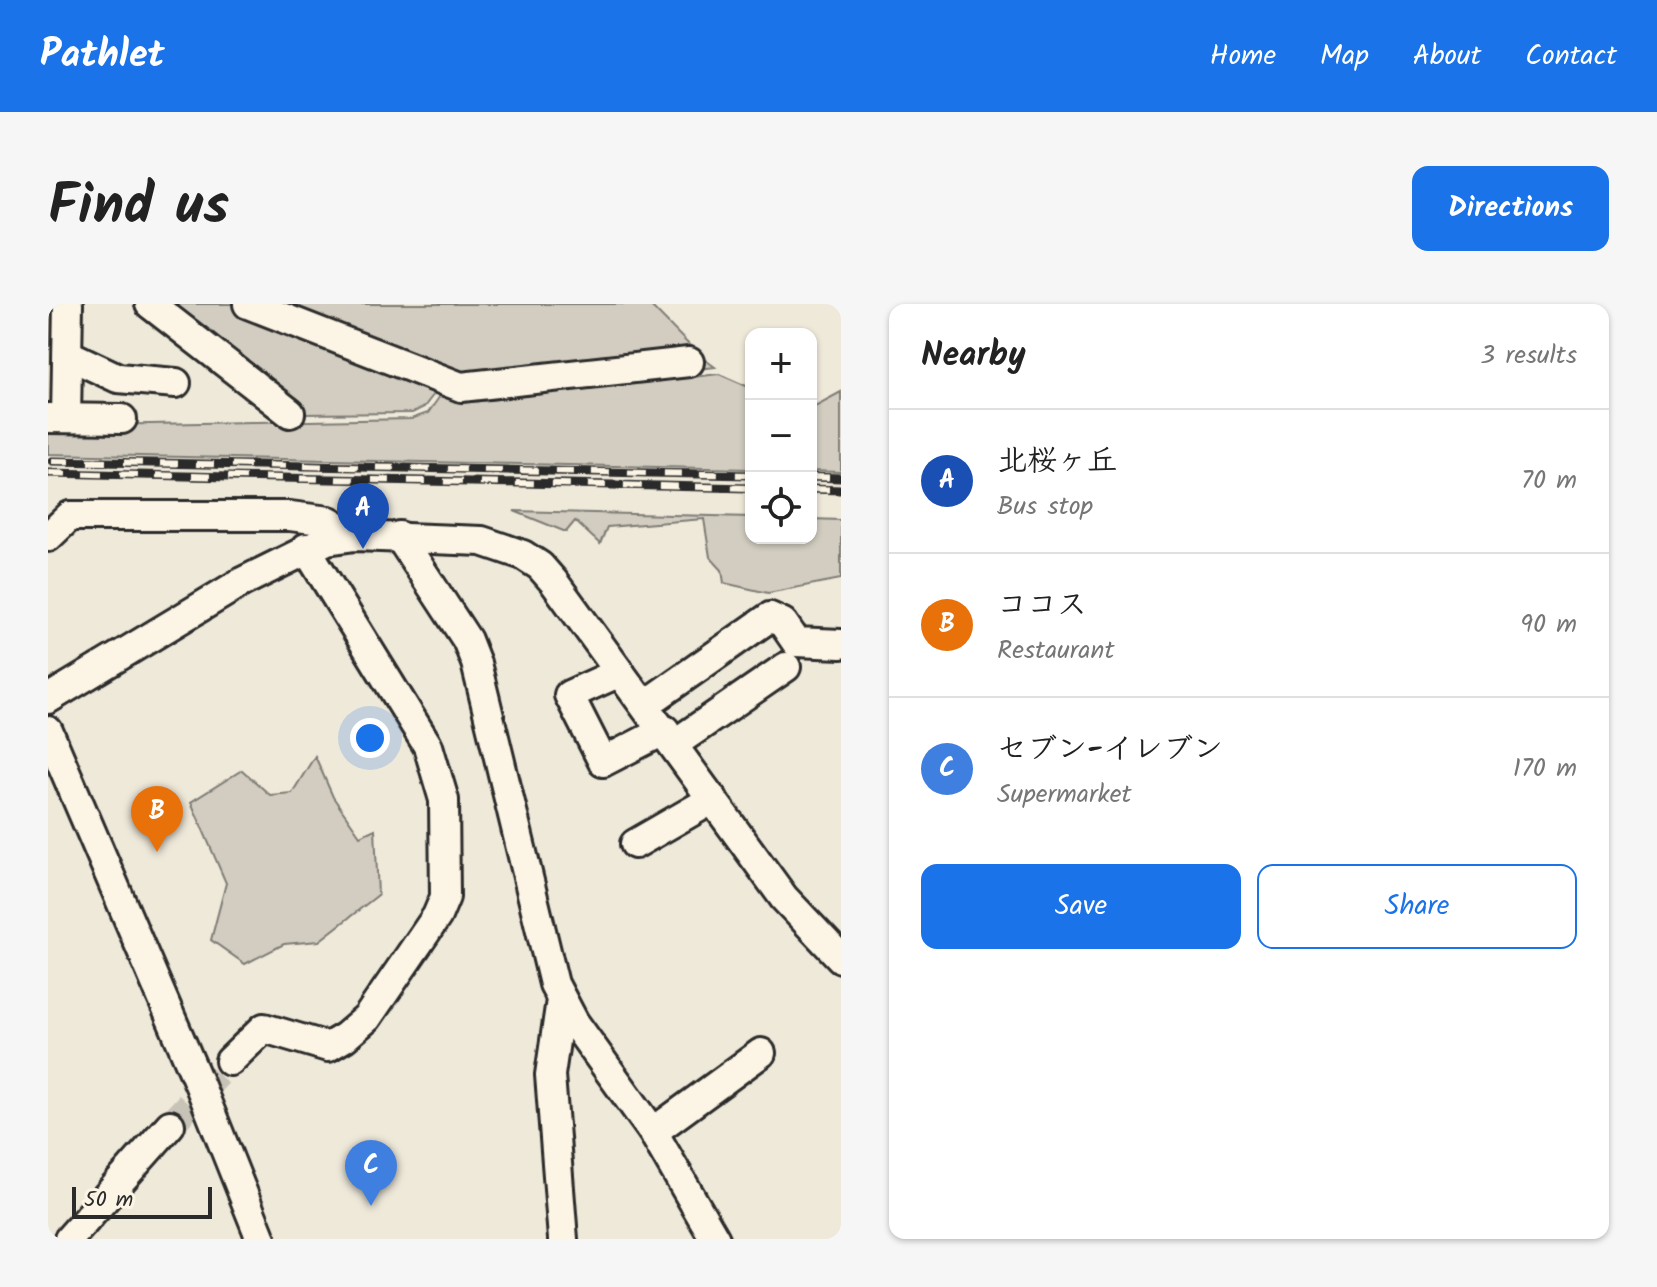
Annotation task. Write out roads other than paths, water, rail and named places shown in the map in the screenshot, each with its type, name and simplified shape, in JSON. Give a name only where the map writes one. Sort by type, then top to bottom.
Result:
[{"type":"street","points":[[68,304],[69,355],[57,418],[122,419]]},
{"type":"street","points":[[150,304],[290,413]]},
{"type":"street","points":[[248,304],[461,387],[689,362]]},
{"type":"street","points":[[69,355],[118,378],[176,383]]},
{"type":"street","points":[[48,537],[70,516],[290,516],[329,521],[355,536]]},
{"type":"street","points":[[48,699],[127,648],[306,548],[327,540],[355,536],[399,536],[482,541],[532,561],[554,582],[646,704],[784,898],[841,958]]},
{"type":"street","points":[[399,536],[467,640],[476,663],[547,958],[561,1000],[653,1132],[715,1239]]},
{"type":"street","points":[[230,1061],[264,1028],[328,1047],[345,1037],[367,1018],[437,916],[445,897],[444,800],[428,746],[306,548]]},
{"type":"street","points":[[646,704],[770,617],[783,623],[796,642],[841,644]]},
{"type":"street","points":[[620,672],[569,695],[603,762],[669,737],[786,667]]},
{"type":"street","points":[[48,731],[200,1086],[261,1239]]},
{"type":"street","points":[[635,844],[713,799]]},
{"type":"street","points":[[561,1000],[550,1075],[563,1239]]},
{"type":"street","points":[[653,1132],[761,1053]]},
{"type":"street","points":[[69,1239],[170,1125]]},
{"type":"tunnel","points":[[170,1125],[230,1061]]},
{"type":"railway","points":[[52,461],[745,475]]},
{"type":"railway","points":[[48,473],[745,488]]},
{"type":"railway","points":[[817,477],[841,478]]},
{"type":"railway","points":[[817,489],[841,490]]},
{"type":"place","name":"北桜ヶ丘","points":[[363,549]]},
{"type":"place","name":"ココス","points":[[157,852]]},
{"type":"place","name":"セブン-イレブン","points":[[371,1206]]}]
